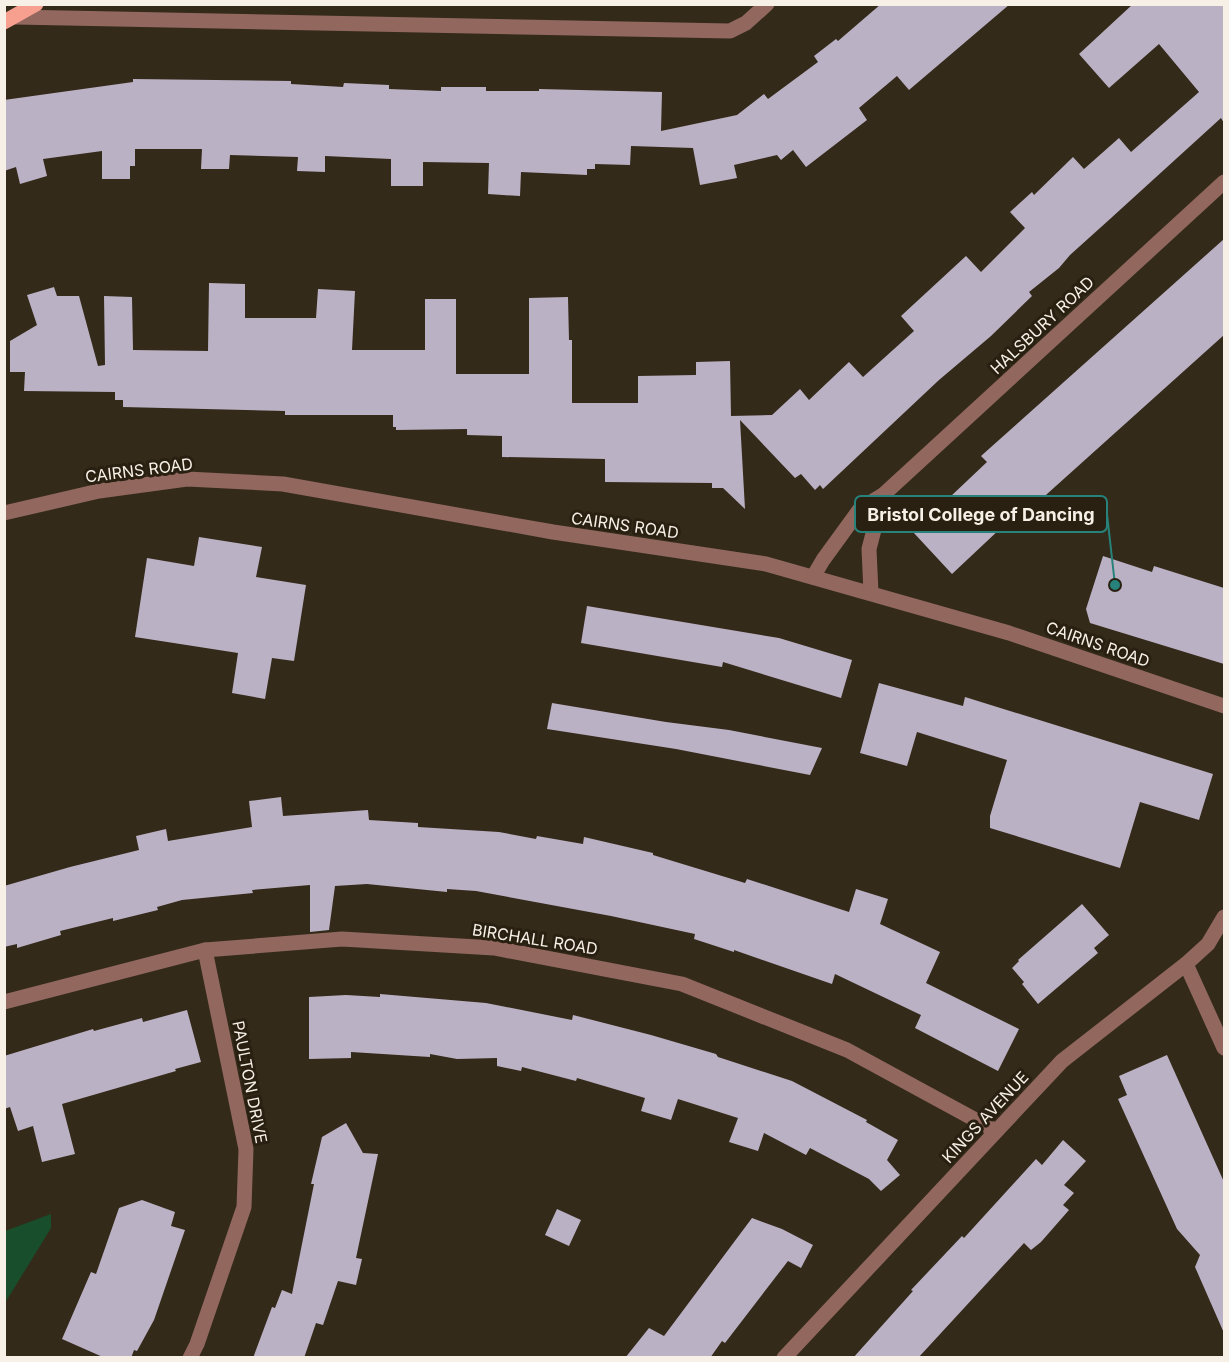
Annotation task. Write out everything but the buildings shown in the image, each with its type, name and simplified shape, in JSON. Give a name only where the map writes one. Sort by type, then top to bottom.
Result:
[{"type":"main road","points":[[10,19],[36,4]]},
{"type":"street","points":[[10,19],[730,31],[746,23],[767,4]]},
{"type":"street","name":"HALSBURY ROAD","points":[[813,577],[860,509],[883,495],[1224,182]]},
{"type":"street","name":"CAIRNS ROAD","points":[[4,513],[99,491],[187,479],[283,484],[553,532],[766,564],[1009,633],[1224,706]]},
{"type":"street","points":[[871,593],[870,549],[883,495]]},
{"type":"street","name":"KINGS AVENUE","points":[[784,1358],[1062,1061],[1186,964],[1208,944],[1224,917]]},
{"type":"street","name":"BIRCHALL ROAD","points":[[4,1002],[205,950],[342,939],[494,948],[682,984],[847,1050],[996,1131]]},
{"type":"street","name":"PAULTON DRIVE","points":[[190,1358],[197,1344],[244,1207],[246,1149],[205,950]]},
{"type":"street","points":[[1186,964],[1224,1048]]},
{"type":"green space","points":[[51,1214],[51,1228],[5,1303],[5,1231]]},
{"type":"place","name":"Bristol College of Dancing","points":[[1115,585]]}]
